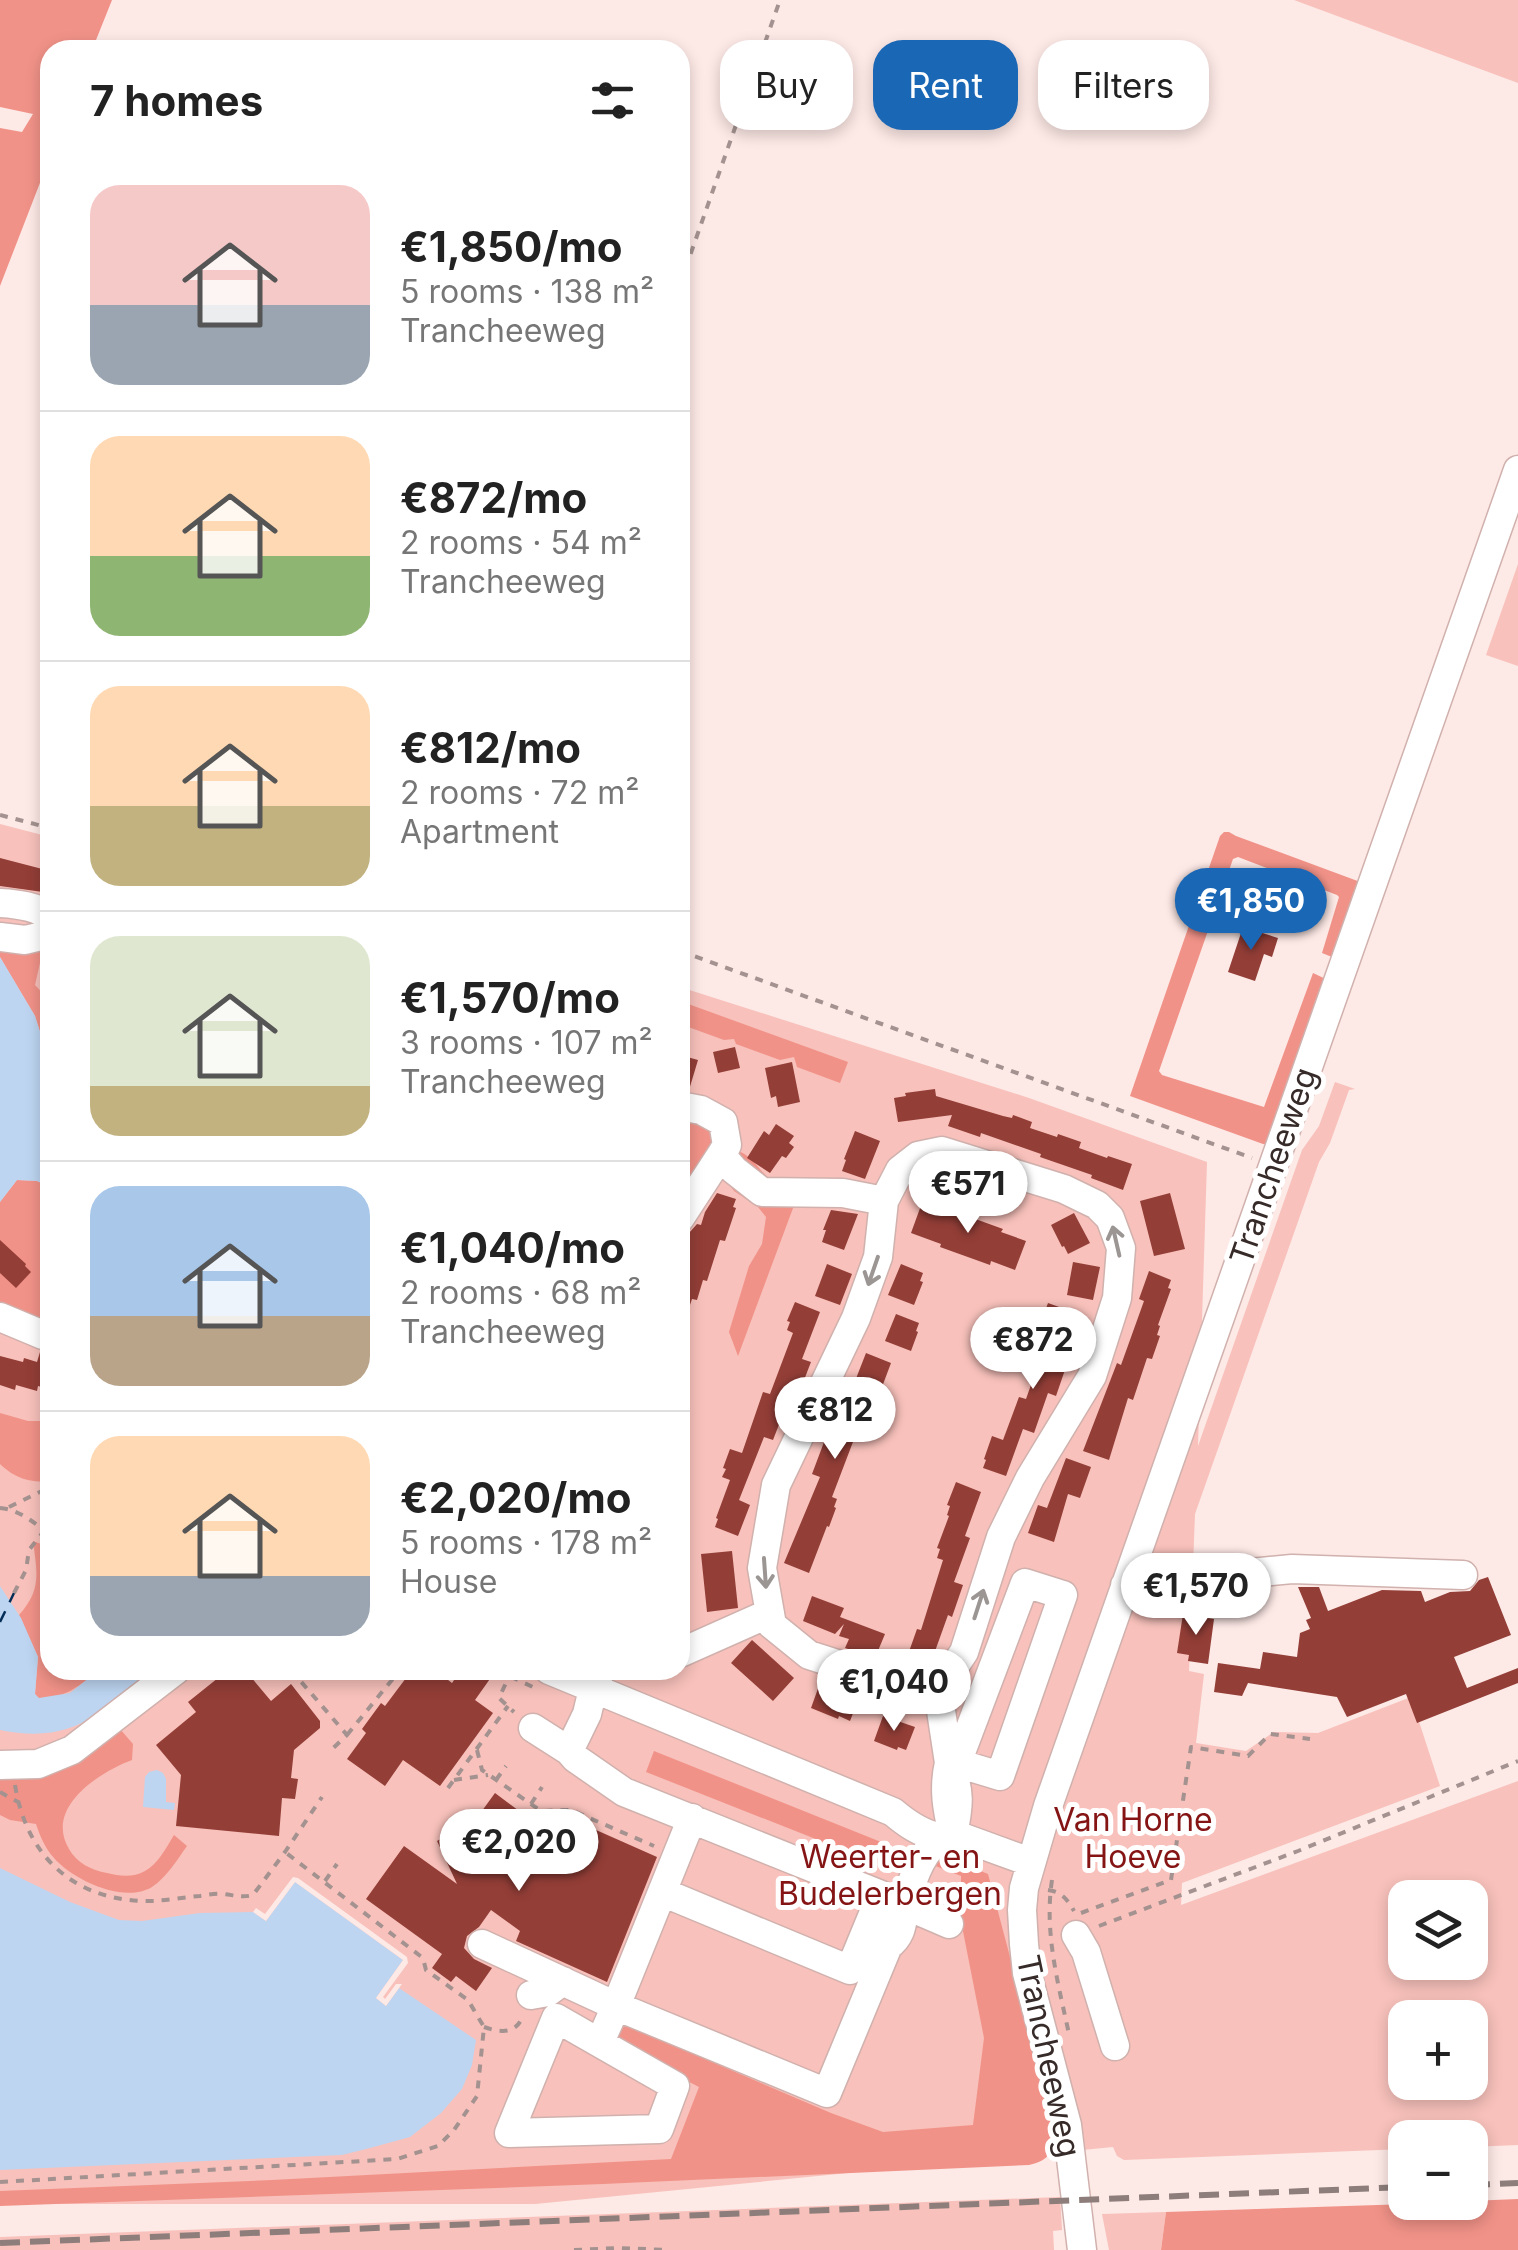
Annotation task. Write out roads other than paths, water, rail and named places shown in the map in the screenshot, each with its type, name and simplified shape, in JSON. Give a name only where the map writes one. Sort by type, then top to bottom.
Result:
[{"type":"street","name":"Trancheeweg","points":[[1082,2250],[1068,2125],[1026,1973],[1022,1910],[1030,1862],[1518,470]]},
{"type":"street","points":[[0,903],[40,910]]},
{"type":"street","points":[[0,937],[24,940],[40,936]]},
{"type":"street","points":[[690,1108],[723,1122],[727,1145],[690,1203]]},
{"type":"street","points":[[938,1691],[909,1687],[809,1655],[772,1625],[762,1568],[776,1486],[856,1318],[878,1256],[884,1201],[900,1170],[918,1156],[942,1151],[1064,1189],[1096,1205],[1110,1218],[1121,1248],[1117,1298],[1092,1376],[1030,1478],[1001,1537],[964,1652],[938,1691],[953,1763]]},
{"type":"street","points":[[722,1155],[762,1192],[843,1193],[884,1201]]},
{"type":"street","points":[[0,1317],[40,1333]]},
{"type":"street","points":[[0,1338],[40,1334]]},
{"type":"street","points":[[1126,1585],[1292,1569],[1462,1575]]},
{"type":"street","points":[[948,1836],[944,1784],[1025,1583],[1064,1595],[1000,1776],[953,1763]]},
{"type":"street","points":[[690,1649],[770,1613]]},
{"type":"street","points":[[7,1766],[38,1764],[72,1750],[163,1680]]},
{"type":"street","points":[[949,1924],[624,1792],[569,1751],[566,1730],[576,1710],[597,1680],[894,1812],[914,1812],[935,1820],[948,1836],[1030,1862]]},
{"type":"street","points":[[533,1728],[569,1751]]},
{"type":"street","points":[[600,2042],[692,1818]]},
{"type":"street","points":[[662,1892],[850,1970],[927,1850],[948,1836]]},
{"type":"street","points":[[482,1944],[616,2006],[827,2093],[888,1946],[893,1900]]},
{"type":"street","points":[[1064,1938],[1086,1952],[1115,2046]]},
{"type":"street","points":[[531,1995],[548,1992],[563,1981]]},
{"type":"street","points":[[556,2018],[600,2042],[675,2086],[659,2129],[510,2133],[556,2018]]},
{"type":"water","points":[[0,957],[40,1032],[40,1182],[17,1180],[0,1202]]},
{"type":"water","points":[[0,1586],[21,1618],[38,1657],[35,1694],[39,1698],[70,1693],[86,1680],[141,1680],[101,1711],[67,1729],[48,1733],[0,1730]]},
{"type":"water","points":[[157,1770],[166,1779],[166,1802],[175,1803],[174,1810],[143,1807],[145,1777]]},
{"type":"water","points":[[0,1868],[70,1902],[119,1920],[253,1912],[266,1921],[295,1882],[403,1960],[376,1998],[386,2006],[399,1988],[476,2040],[472,2065],[462,2089],[441,2113],[410,2137],[342,2155],[0,2170]]},
{"type":"railway","points":[[1488,2184],[1518,2183]]},
{"type":"railway","points":[[0,2243],[1388,2188]]},
{"type":"park label","name":"Van Horne Hoeve","points":[[1133,1838]]},
{"type":"park label","name":"Weerter- en Budelerbergen","points":[[890,1874]]}]
